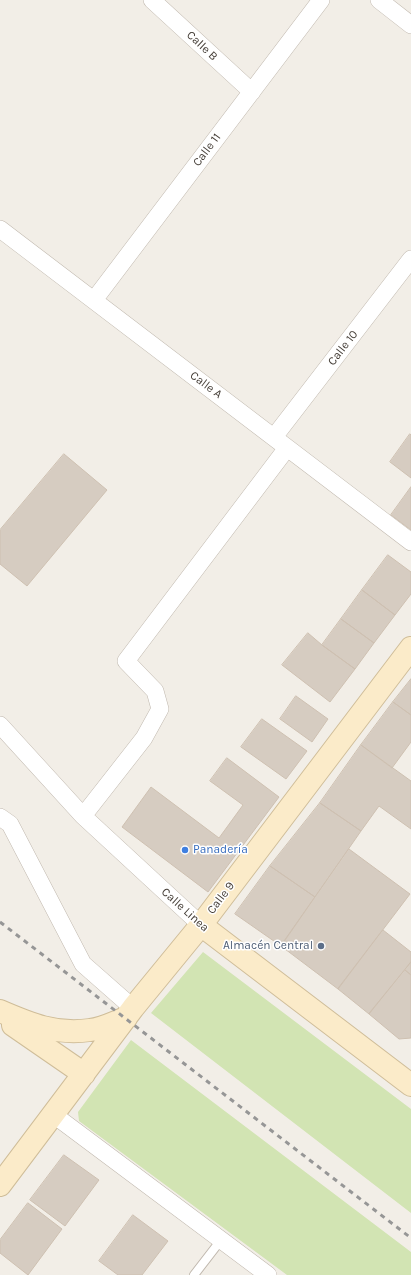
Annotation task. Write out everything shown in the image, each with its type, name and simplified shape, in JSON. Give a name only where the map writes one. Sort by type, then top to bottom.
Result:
[{"type":"main road","name":"Calle 9","points":[[0,1185],[129,1013],[201,925],[411,648]]},
{"type":"main road","name":"Calle Linea","points":[[201,925],[411,1085]]},
{"type":"main road","points":[[0,1011],[31,1024],[59,1031],[91,1030],[129,1013]]},
{"type":"main road","points":[[0,1016],[84,1074]]},
{"type":"street","name":"Calle B","points":[[152,0],[252,92]]},
{"type":"street","name":"Calle 11","points":[[94,300],[321,0]]},
{"type":"street","points":[[379,0],[411,25]]},
{"type":"street","name":"Calle A","points":[[0,229],[411,542]]},
{"type":"street","name":"Calle 10","points":[[83,816],[144,738],[160,709],[155,691],[126,661],[411,259]]},
{"type":"street","name":"Calle Linea","points":[[0,725],[83,816],[201,925]]},
{"type":"street","points":[[0,817],[10,824],[83,964],[129,1013]]},
{"type":"street","points":[[54,1115],[268,1275]]},
{"type":"lane","points":[[194,1275],[221,1240]]},
{"type":"green space","points":[[203,952],[411,1109],[411,1213],[151,1013]]},
{"type":"green space","points":[[131,1040],[411,1252],[411,1275],[287,1275],[79,1121],[78,1112]]},
{"type":"building","points":[[410,434],[411,435],[411,478],[390,462]]},
{"type":"building","points":[[64,454],[107,490],[27,586],[0,564],[0,530]]},
{"type":"building","points":[[411,487],[411,530],[391,515]]},
{"type":"building","points":[[388,555],[411,572],[411,594],[395,615],[362,590]]},
{"type":"building","points":[[362,590],[395,615],[374,643],[341,619]]},
{"type":"building","points":[[341,619],[374,643],[355,669],[322,645]]},
{"type":"building","points":[[308,633],[355,669],[330,702],[282,665]]},
{"type":"building","points":[[411,679],[411,715],[393,702]]},
{"type":"building","points":[[296,696],[328,719],[312,742],[280,719]]},
{"type":"building","points":[[393,702],[411,715],[411,742],[392,768],[361,745]]},
{"type":"building","points":[[262,719],[307,751],[286,779],[241,747]]},
{"type":"building","points":[[361,745],[411,781],[411,829],[379,806],[361,831],[320,803]]},
{"type":"building","points":[[227,758],[279,797],[208,892],[122,827],[151,787],[219,838],[243,805],[210,781]]},
{"type":"building","points":[[320,803],[361,831],[315,897],[270,866]]},
{"type":"building","points":[[349,849],[410,894],[338,989],[281,946]]},
{"type":"building","points":[[270,866],[315,897],[281,946],[235,914]]},
{"type":"building","points":[[383,930],[411,952],[411,962],[369,1014],[338,989]]},
{"type":"building","points":[[411,962],[411,975],[405,970]]},
{"type":"building","points":[[405,970],[411,975],[411,1038],[399,1039],[369,1014]]},
{"type":"building","points":[[64,1155],[99,1180],[65,1226],[30,1200]]},
{"type":"building","points":[[28,1203],[62,1229],[28,1275],[0,1253],[0,1240]]},
{"type":"building","points":[[133,1215],[168,1241],[142,1275],[118,1275],[99,1261]]},
{"type":"railway","points":[[0,922],[411,1238]]},
{"type":"place","name":"Panadería","points":[[185,850]]},
{"type":"place","name":"Almacén Central","points":[[321,946]]}]
